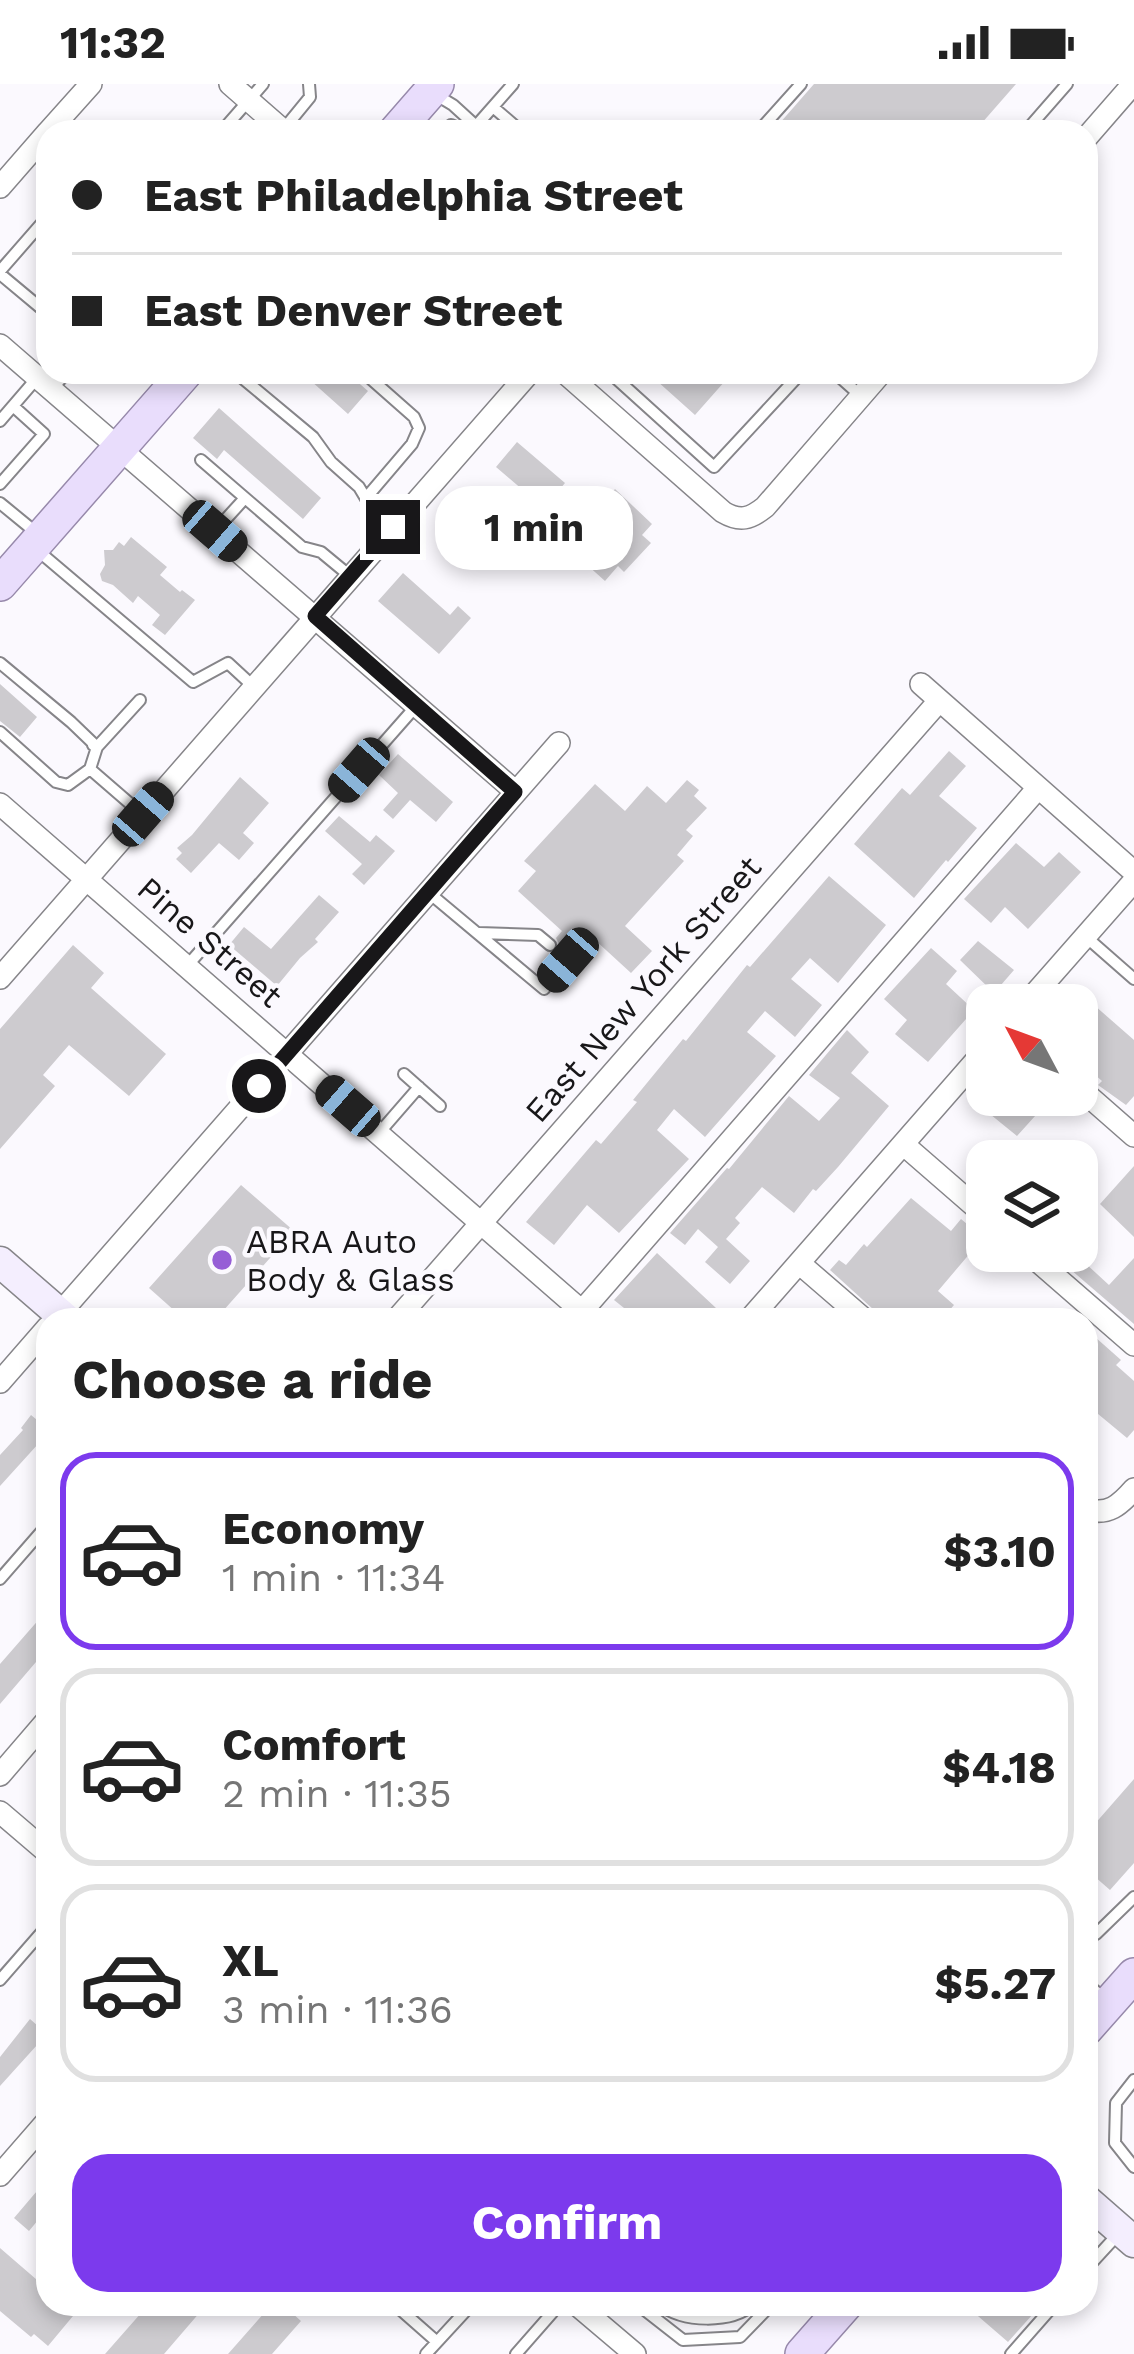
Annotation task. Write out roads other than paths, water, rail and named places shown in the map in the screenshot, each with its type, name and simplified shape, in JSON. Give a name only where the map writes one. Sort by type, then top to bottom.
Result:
[{"type":"main road","points":[[406,120],[434,88]]},
{"type":"main road","points":[[17,560],[175,384]]},
{"type":"main road","points":[[0,1262],[45,1308]]},
{"type":"main road","points":[[1098,1993],[1134,1975]]},
{"type":"main road","points":[[1098,2211],[1127,2236]]},
{"type":"main road","points":[[802,2354],[832,2316]]},
{"type":"street","points":[[65,120],[91,84]]},
{"type":"street","points":[[230,84],[256,92],[276,120]]},
{"type":"street","points":[[1098,124],[1133,84]]},
{"type":"street","points":[[0,187],[36,151]]},
{"type":"street","points":[[0,345],[36,377]]},
{"type":"street","points":[[44,384],[515,792]]},
{"type":"street","points":[[0,978],[519,384]]},
{"type":"street","points":[[578,384],[723,512],[744,519],[765,507],[872,384]]},
{"type":"street","points":[[921,684],[1134,876],[1043,984]]},
{"type":"street","name":"East New York Street","points":[[407,1308],[939,700]]},
{"type":"street","points":[[67,1308],[559,743]]},
{"type":"street","points":[[594,1308],[1038,788]]},
{"type":"street","name":"Pine Street","points":[[0,804],[578,1308]]},
{"type":"street","points":[[760,1308],[966,1072]]},
{"type":"street","points":[[1098,1104],[1134,1136]]},
{"type":"street","points":[[903,1144],[966,1199]]},
{"type":"street","points":[[800,1263],[851,1308]]},
{"type":"street","points":[[1050,1272],[1091,1308]]},
{"type":"street","points":[[1098,1314],[1134,1346]]},
{"type":"street","points":[[0,1382],[36,1343]]},
{"type":"street","points":[[1098,1513],[1111,1510],[1134,1489]]},
{"type":"street","points":[[0,1775],[36,1733]]},
{"type":"street","points":[[0,1812],[36,1843]]},
{"type":"street","points":[[0,2175],[36,2134]]},
{"type":"street","points":[[599,2316],[635,2354]]},
{"type":"lane","points":[[292,120],[310,97],[309,84]]},
{"type":"lane","points":[[481,120],[513,84]]},
{"type":"lane","points":[[769,120],[801,84]]},
{"type":"lane","points":[[1036,120],[1067,84]]},
{"type":"lane","points":[[434,88],[464,120]]},
{"type":"lane","points":[[232,120],[256,92]]},
{"type":"lane","points":[[493,107],[508,120]]},
{"type":"lane","points":[[36,230],[0,272],[36,304]]},
{"type":"lane","points":[[0,421],[44,384]]},
{"type":"lane","points":[[249,384],[314,437],[331,462],[393,527]]},
{"type":"lane","points":[[366,498],[412,444],[419,428],[414,416],[377,384]]},
{"type":"lane","points":[[622,384],[714,467],[791,384]]},
{"type":"lane","points":[[848,384],[861,396]]},
{"type":"lane","points":[[0,484],[44,434],[13,406]]},
{"type":"lane","points":[[200,460],[302,547],[321,552],[350,576]]},
{"type":"lane","points":[[215,531],[244,498]]},
{"type":"lane","points":[[2,509],[17,560],[193,682],[228,663],[254,687]]},
{"type":"lane","points":[[0,664],[98,747]]},
{"type":"lane","points":[[0,732],[56,782],[68,785],[91,769],[98,747],[140,700]]},
{"type":"lane","points":[[187,966],[417,705]]},
{"type":"lane","points":[[91,769],[143,814]]},
{"type":"lane","points":[[428,892],[544,988],[568,960],[563,955]]},
{"type":"lane","points":[[477,933],[538,935],[550,945]]},
{"type":"lane","points":[[506,957],[524,936]]},
{"type":"lane","points":[[1085,936],[1134,979]]},
{"type":"lane","points":[[404,1074],[440,1106]]},
{"type":"lane","points":[[379,1133],[419,1087]]},
{"type":"lane","points":[[0,1579],[36,1538]]},
{"type":"lane","points":[[1098,1924],[1134,1897]]},
{"type":"lane","points":[[0,1980],[36,1939]]},
{"type":"lane","points":[[1134,2080],[1116,2103],[1114,2143],[1134,2167]]},
{"type":"lane","points":[[1098,2260],[1127,2236]]},
{"type":"lane","points":[[408,2316],[436,2341]]},
{"type":"lane","points":[[426,2354],[460,2316]]},
{"type":"lane","points":[[516,2354],[549,2316]]},
{"type":"lane","points":[[651,2316],[677,2338],[690,2341],[740,2337],[761,2316]]},
{"type":"lane","points":[[682,2316],[716,2316]]},
{"type":"lane","points":[[1011,2354],[1044,2316]]},
{"type":"place","name":"ABRA Auto Body & Glass","points":[[222,1260]]}]
